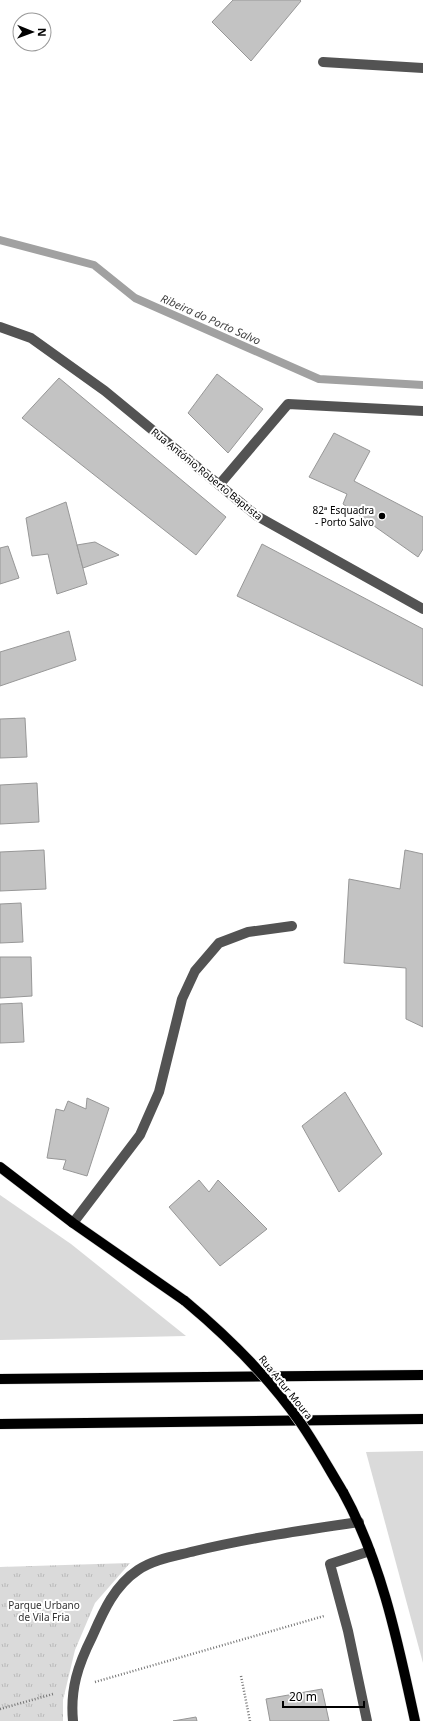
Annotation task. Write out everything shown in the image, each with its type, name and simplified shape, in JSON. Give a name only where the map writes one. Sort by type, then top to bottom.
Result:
[{"type":"main road","name":"Rua Artur Moura","points":[[0,1167],[73,1223],[185,1301],[218,1328],[277,1392],[300,1422],[343,1492],[359,1522],[370,1552],[396,1638],[415,1721]]},
{"type":"main road","points":[[0,1379],[423,1375]]},
{"type":"main road","points":[[0,1424],[423,1418]]},
{"type":"street","points":[[323,62],[423,68]]},
{"type":"street","name":"Rua António Roberto Baptista","points":[[0,327],[31,338],[105,391],[257,516],[423,608]]},
{"type":"street","points":[[219,484],[288,404],[423,411]]},
{"type":"street","points":[[73,1223],[140,1136],[159,1092],[182,999],[195,971],[219,943],[248,932],[292,926]]},
{"type":"street","points":[[73,1721],[73,1689],[81,1660],[107,1603],[125,1581],[138,1570],[163,1559],[243,1539],[359,1522]]},
{"type":"street","points":[[367,1721],[330,1564],[370,1552]]},
{"type":"path","points":[[0,1709],[342,1611]]},
{"type":"path","points":[[241,1676],[250,1721]]},
{"type":"green space","points":[[0,1195],[71,1244],[186,1336],[0,1340]]},
{"type":"green space","points":[[423,1451],[423,1663],[366,1452]]},
{"type":"green space","name":"Parque Urbano de Vila Fria","points":[[130,1563],[95,1603],[75,1650],[63,1700],[63,1721],[0,1721],[0,1567]]},
{"type":"building","points":[[233,0],[301,1],[251,61],[212,22]]},
{"type":"building","points":[[217,374],[263,409],[228,453],[188,413]]},
{"type":"building","points":[[59,378],[226,517],[196,555],[22,418]]},
{"type":"building","points":[[334,433],[370,451],[354,481],[423,517],[423,549],[418,557],[343,504],[347,494],[309,477]]},
{"type":"building","points":[[66,502],[87,584],[57,594],[48,554],[32,556],[26,518]]},
{"type":"building","points":[[95,542],[119,555],[83,568],[77,545]]},
{"type":"building","points":[[262,544],[423,629],[423,686],[237,596]]},
{"type":"building","points":[[8,546],[19,578],[0,584],[0,548]]},
{"type":"building","points":[[69,631],[76,660],[0,686],[0,652]]},
{"type":"building","points":[[25,718],[27,757],[0,758],[0,719]]},
{"type":"building","points":[[37,783],[39,822],[0,824],[0,785]]},
{"type":"building","points":[[44,850],[46,889],[0,891],[0,852]]},
{"type":"building","points":[[405,850],[423,854],[423,1027],[406,1019],[406,968],[344,963],[349,879],[400,889]]},
{"type":"building","points":[[21,903],[23,942],[0,943],[0,904]]},
{"type":"building","points":[[0,957],[31,957],[32,996],[0,998]]},
{"type":"building","points":[[22,1003],[24,1042],[0,1043],[0,1004]]},
{"type":"building","points":[[345,1092],[382,1154],[339,1192],[302,1126]]},
{"type":"building","points":[[87,1098],[109,1108],[87,1176],[63,1169],[66,1160],[47,1158],[56,1109],[64,1111],[68,1101],[86,1109]]},
{"type":"building","points":[[199,1180],[209,1192],[218,1180],[267,1229],[220,1266],[169,1207]]},
{"type":"building","points":[[322,1689],[329,1721],[270,1721],[266,1699]]},
{"type":"building","points":[[196,1717],[197,1721],[173,1721]]},
{"type":"waterway","name":"Ribeira do Porto Salvo","points":[[0,240],[94,265],[135,298],[319,379],[423,385]]},
{"type":"place","name":"82ª Esquadra - Porto Salvo","points":[[382,516]]}]
